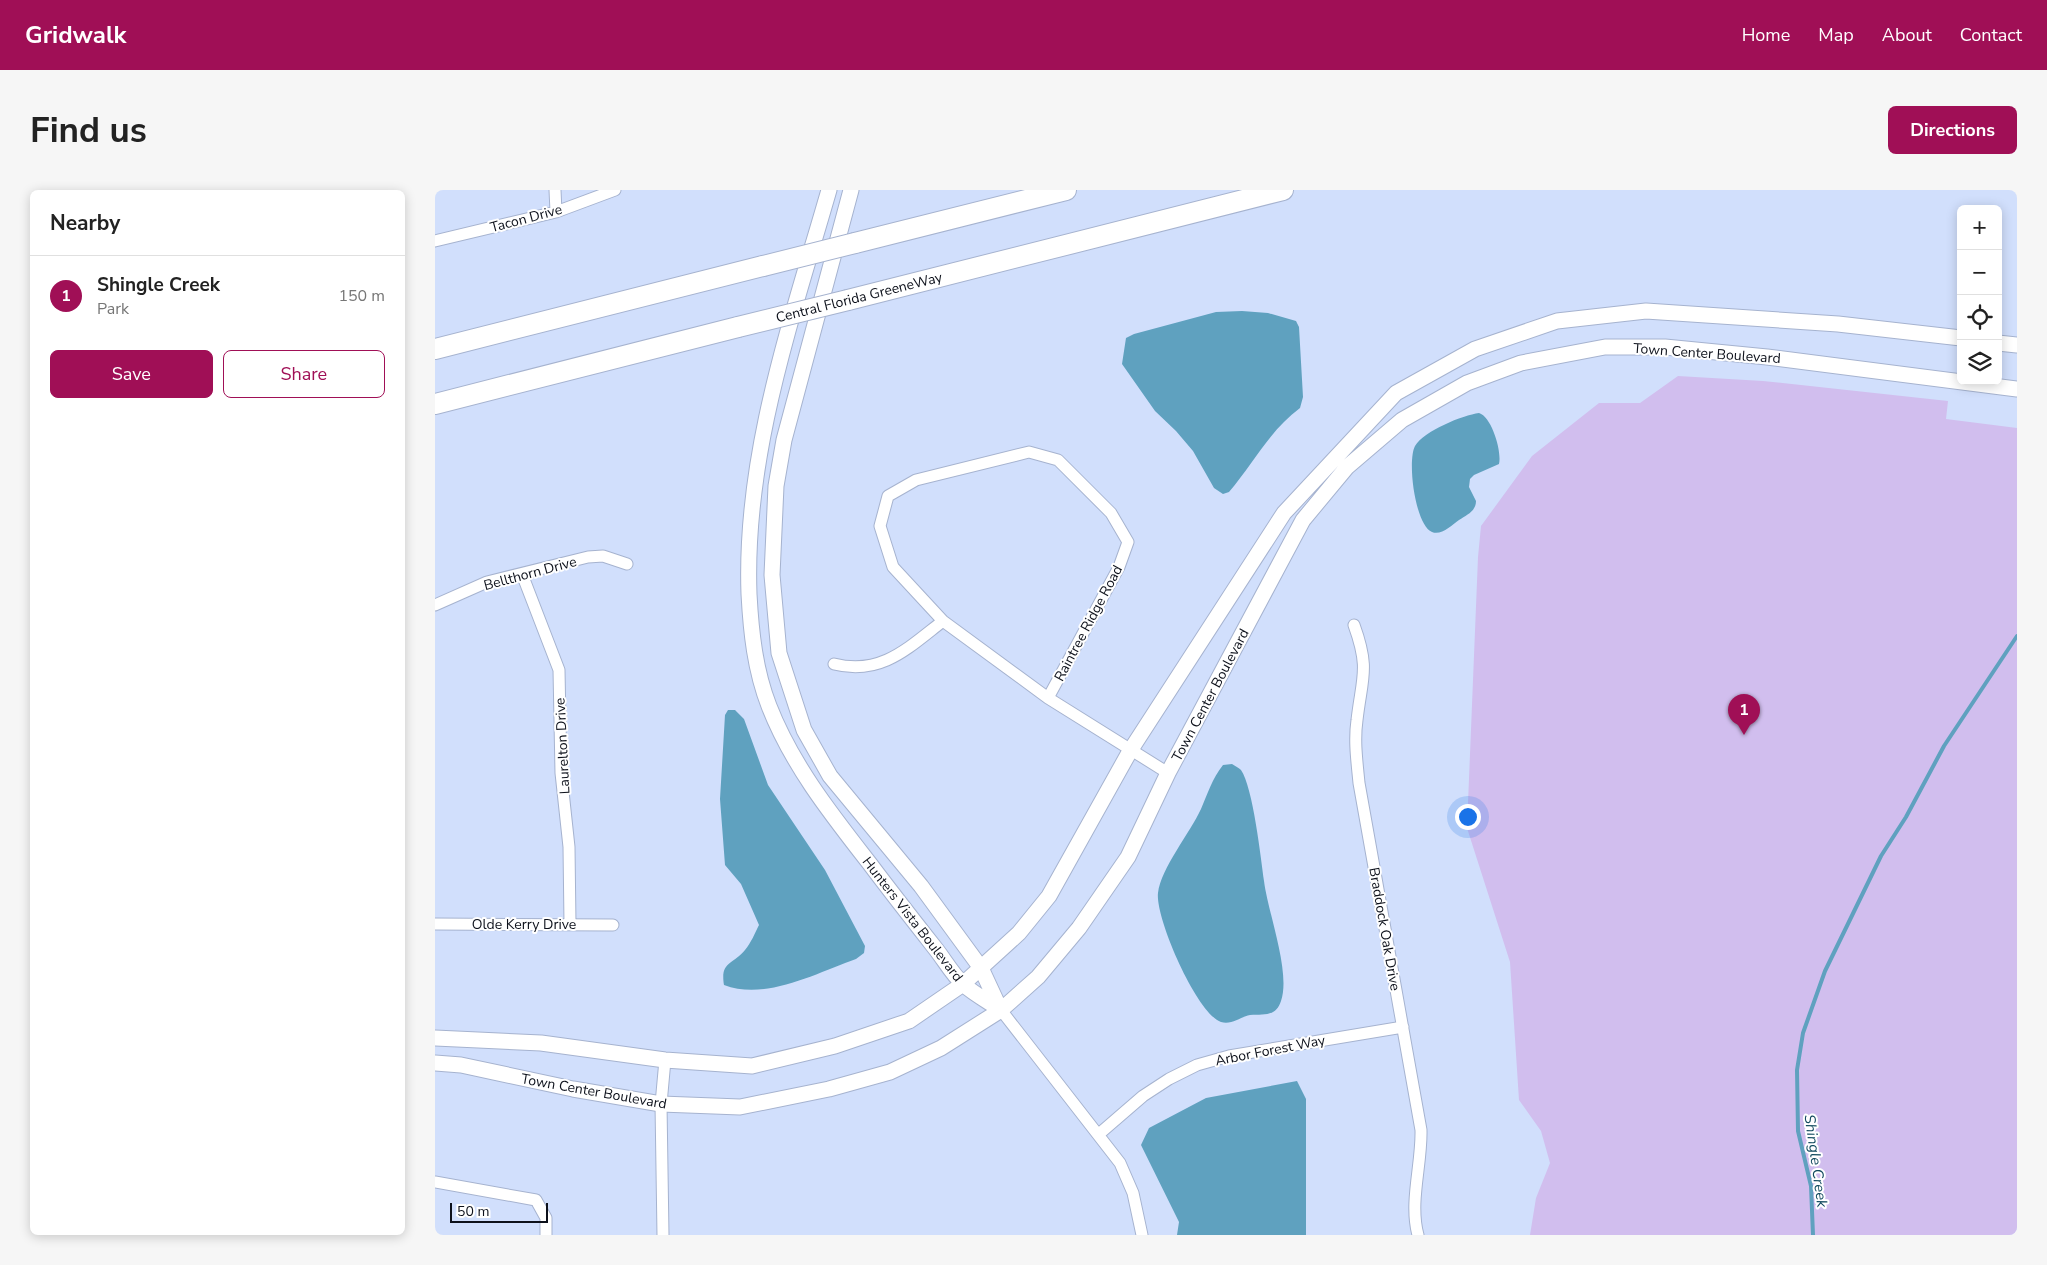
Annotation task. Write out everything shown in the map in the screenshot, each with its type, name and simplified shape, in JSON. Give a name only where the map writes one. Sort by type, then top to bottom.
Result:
[{"type":"highway","points":[[435,349],[1066,190]]},
{"type":"highway","name":"Central Florida GreeneWay","points":[[435,404],[1283,190]]},
{"type":"street","points":[[555,190],[556,212]]},
{"type":"street","name":"Tacon Drive","points":[[435,241],[556,212],[615,190]]},
{"type":"street","name":"Hunters Vista Boulevard","points":[[829,190],[787,336],[762,434],[754,477],[749,524],[748,566],[751,627],[757,670],[769,705],[786,744],[808,782],[963,984],[1001,1010]]},
{"type":"street","name":"Hunters Vista Boulevard","points":[[851,190],[784,440],[776,486],[772,575],[779,653],[804,730],[830,776],[921,886],[981,968],[1001,1010]]},
{"type":"street","points":[[435,1038],[541,1043],[665,1060],[752,1066],[835,1046],[909,1022],[963,984],[981,968],[1019,933],[1049,896],[1130,751],[1283,513],[1396,393],[1475,349],[1557,321],[1646,311],[1838,324],[1957,338]]},
{"type":"street","points":[[2002,343],[2017,345]]},
{"type":"street","name":"Town Center Boulevard","points":[[435,1063],[461,1064],[573,1089],[661,1104],[739,1107],[829,1089],[890,1072],[941,1048],[1001,1010],[1038,977],[1079,928],[1129,857],[1168,773],[1303,520],[1347,467],[1401,420],[1467,383],[1521,363],[1595,349],[1665,347],[1767,357],[2017,389]]},
{"type":"street","name":"Raintree Ridge Road","points":[[1048,698],[1119,567],[1127,542],[1111,513],[1058,460],[1029,452],[916,480],[888,496],[880,526],[893,567],[943,621],[1048,698],[1168,773]]},
{"type":"street","name":"Bellthorn Drive","points":[[435,606],[487,582],[588,557],[603,556],[627,564]]},
{"type":"street","name":"Laurelton Drive","points":[[522,574],[559,670],[561,773],[569,847],[570,924]]},
{"type":"street","points":[[834,664],[851,668],[864,668],[897,657],[943,621]]},
{"type":"street","name":"Braddock Oak Drive","points":[[1353,625],[1362,649],[1365,664],[1356,721],[1355,749],[1359,783],[1421,1130],[1421,1154],[1415,1210],[1417,1235]]},
{"type":"street","name":"Olde Kerry Drive","points":[[435,924],[613,925]]},
{"type":"street","points":[[1001,1010],[1120,1163],[1133,1193],[1142,1235]]},
{"type":"street","name":"Arbor Forest Way","points":[[1099,1134],[1143,1096],[1169,1079],[1197,1065],[1229,1056],[1403,1027]]},
{"type":"street","points":[[663,1235],[661,1104],[665,1060]]},
{"type":"street","points":[[435,1182],[536,1200],[546,1218],[546,1235]]},
{"type":"shaded area","name":"Shingle Creek","points":[[1678,376],[1763,381],[1948,401],[1946,419],[2017,428],[2017,1235],[1530,1235],[1536,1198],[1550,1163],[1541,1131],[1519,1100],[1510,962],[1467,828],[1478,557],[1481,526],[1532,456],[1599,403],[1640,403]]},
{"type":"water","points":[[1216,312],[1268,313],[1296,321],[1299,327],[1303,397],[1300,408],[1280,426],[1229,492],[1223,494],[1214,488],[1193,451],[1155,411],[1122,364],[1126,338],[1134,334]]},
{"type":"water","points":[[1479,413],[1484,416],[1492,428],[1499,452],[1499,464],[1474,475],[1470,479],[1469,487],[1476,501],[1471,512],[1443,531],[1439,533],[1432,532],[1426,527],[1421,518],[1414,492],[1412,465],[1415,446],[1435,429]]},
{"type":"water","points":[[728,710],[735,710],[744,719],[768,785],[825,870],[865,946],[864,953],[856,959],[808,978],[757,990],[740,989],[724,985],[723,977],[726,967],[745,950],[759,925],[741,884],[725,865],[720,799],[725,715]]},
{"type":"water","points":[[1232,764],[1241,770],[1253,807],[1266,894],[1281,959],[1283,989],[1279,1006],[1273,1012],[1250,1015],[1225,1023],[1211,1015],[1201,1002],[1179,964],[1163,923],[1158,893],[1164,873],[1201,809],[1216,776],[1223,765]]},
{"type":"water","points":[[1297,1081],[1306,1099],[1306,1235],[1177,1235],[1179,1222],[1141,1145],[1149,1128],[1206,1098]]},
{"type":"waterway","name":"Shingle Creek","points":[[1813,1235],[1811,1186],[1798,1131],[1797,1070],[1803,1033],[1825,971],[1881,856],[1906,817],[1944,746],[2017,636]]},
{"type":"place","name":"Shingle Creek","points":[[1744,735]]}]
